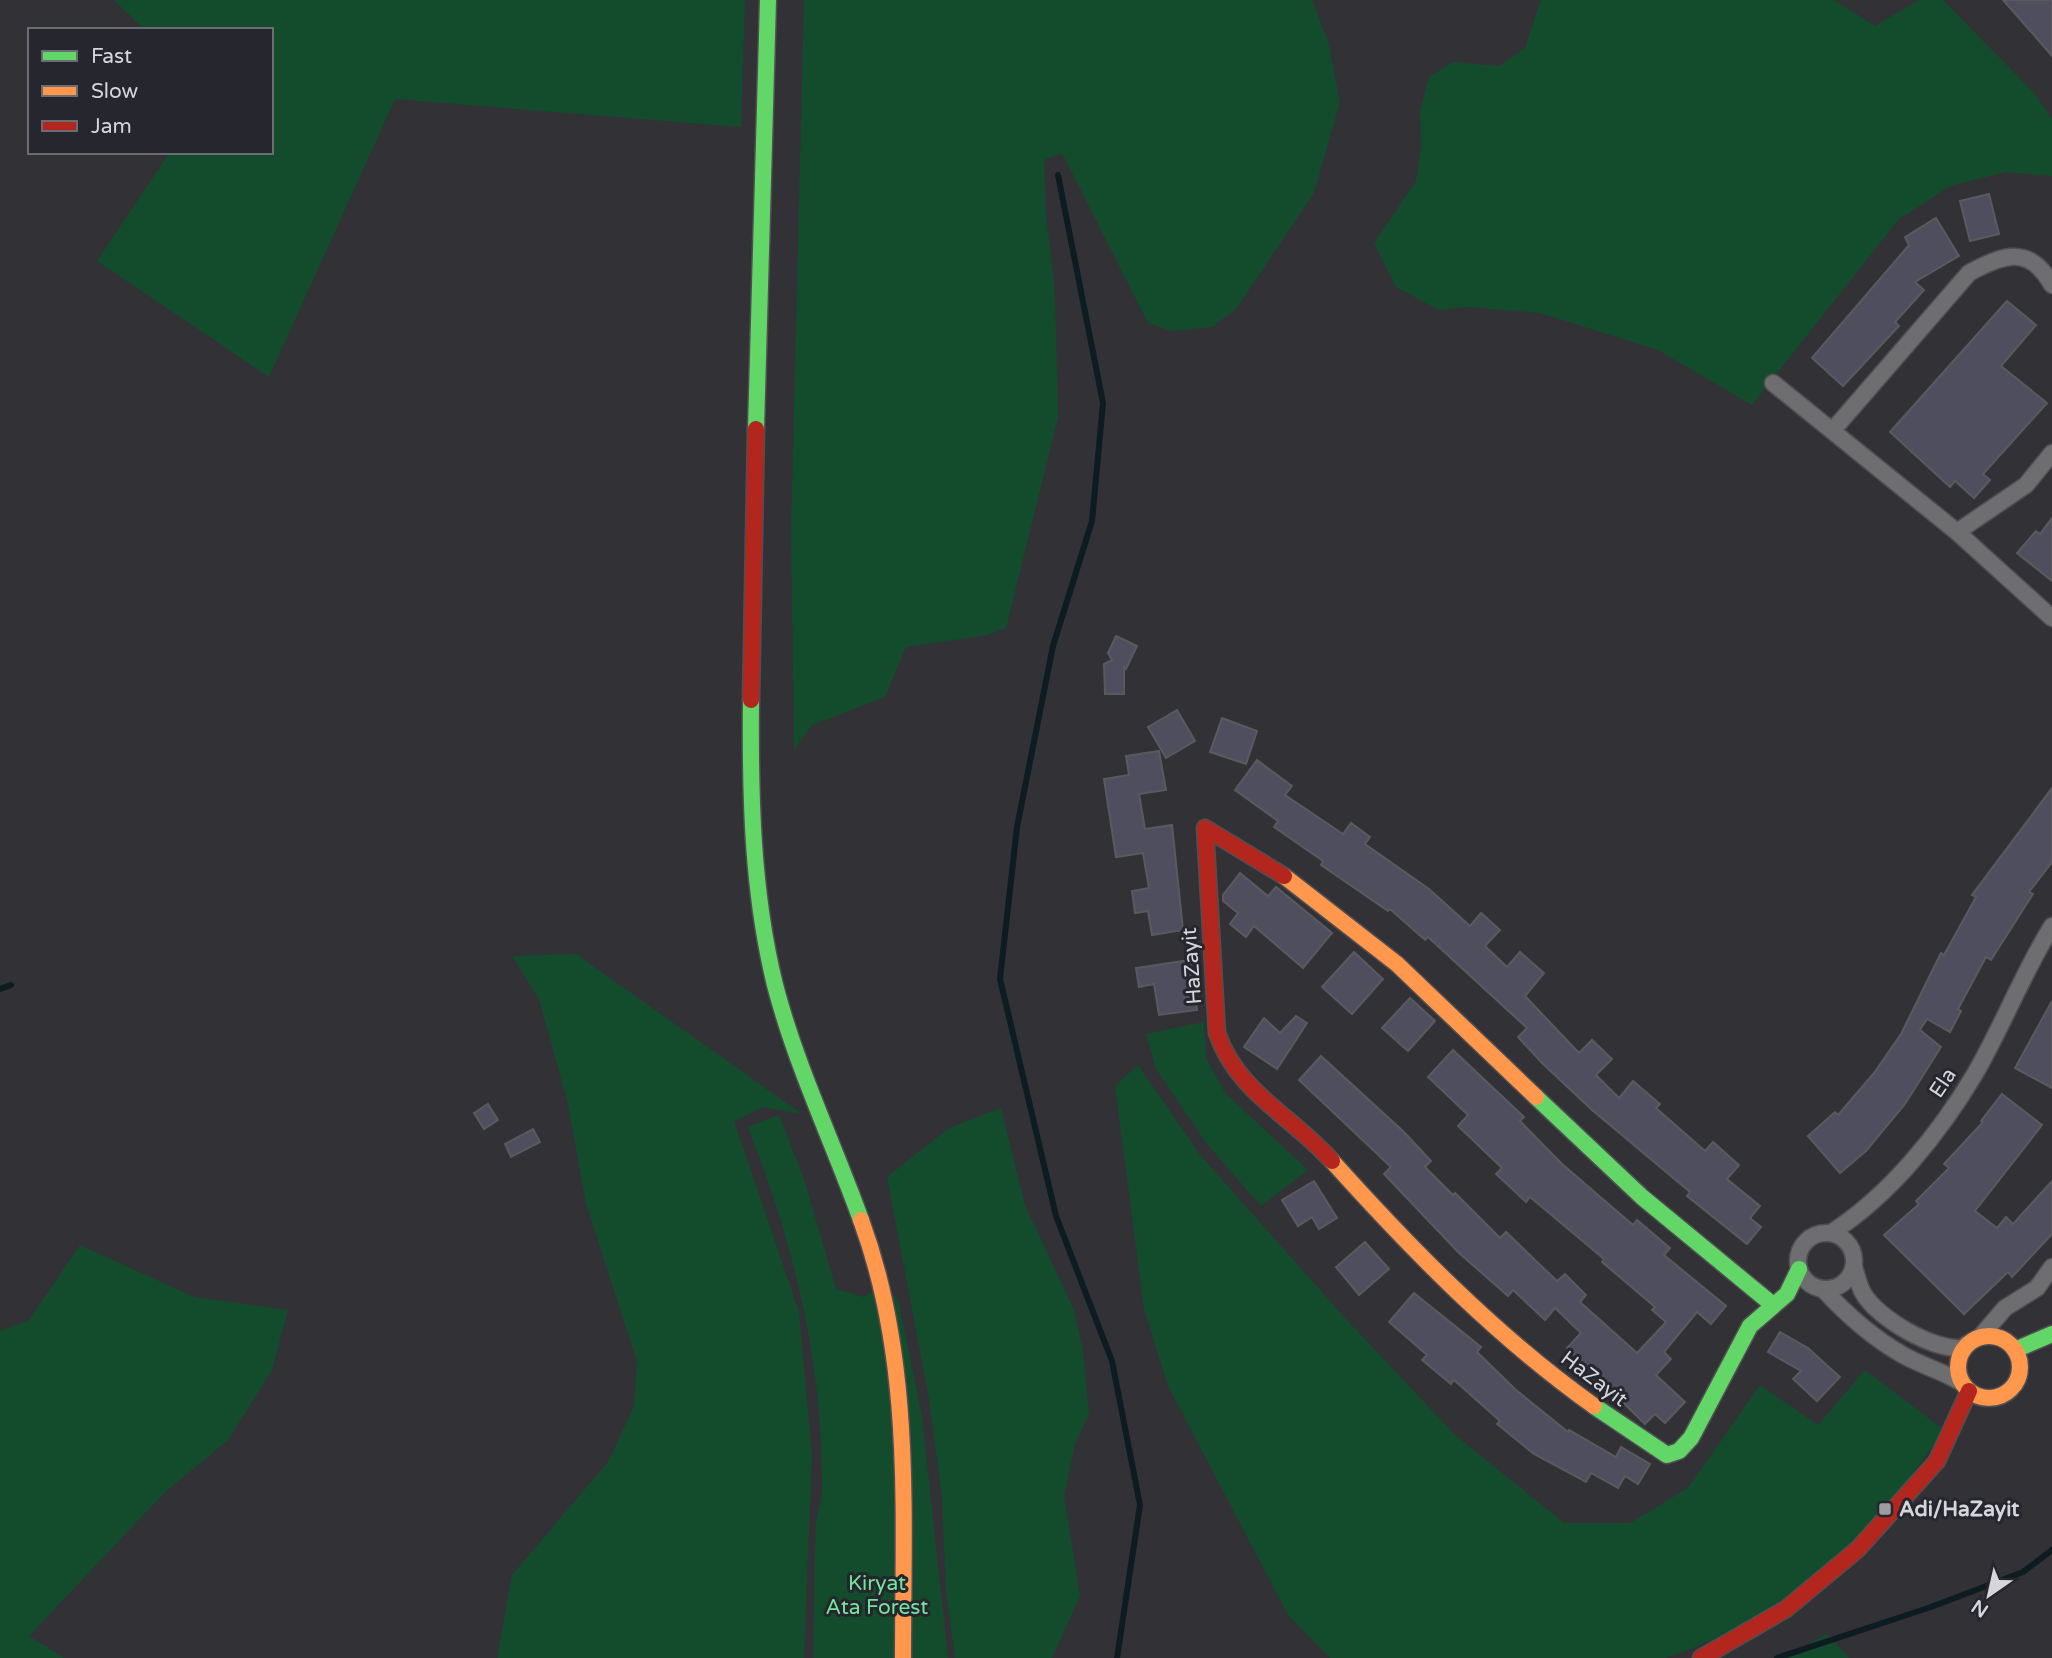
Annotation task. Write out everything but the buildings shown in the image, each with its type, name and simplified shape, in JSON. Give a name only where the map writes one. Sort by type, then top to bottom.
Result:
[{"type":"street","points":[[768,0],[754,560],[751,816],[766,945],[783,1013],[879,1273],[892,1341],[901,1431],[903,1658]]},
{"type":"street","points":[[1833,430],[1969,273],[1993,260],[2010,256],[2029,259],[2043,268],[2052,285]]},
{"type":"street","points":[[1773,383],[1957,532],[2052,618]]},
{"type":"street","points":[[1957,532],[2026,485],[2052,453]]},
{"type":"street","name":"HaZayit","points":[[1773,1305],[1638,1194],[1470,1031],[1337,911],[1291,878],[1205,828],[1217,1034],[1224,1058],[1239,1081],[1295,1123],[1374,1208],[1520,1350],[1623,1427],[1667,1454],[1679,1451],[1691,1438],[1750,1326],[1787,1294],[1799,1269]]},
{"type":"street","name":"Ela","points":[[1830,1233],[1860,1214],[1877,1197],[1953,1108],[1976,1071],[2029,964],[2052,926]]},
{"type":"street","points":[[1821,1233],[1830,1233],[1839,1236],[1852,1249],[1854,1267],[1862,1292],[1889,1318],[1934,1344],[1955,1349],[1974,1340],[2000,1337],[2015,1350],[2020,1368],[2013,1387],[1997,1397],[1987,1398],[1901,1354],[1843,1310],[1824,1289],[1808,1282],[1799,1269],[1798,1260],[1805,1242],[1821,1233]]},
{"type":"street","points":[[1824,1289],[1839,1286],[1854,1267]]},
{"type":"street","points":[[1701,1658],[1742,1638],[1785,1611],[1826,1581],[1871,1538],[1946,1447],[1966,1387],[1957,1363],[1974,1340],[2005,1308],[2037,1288],[2052,1267]]},
{"type":"street","points":[[2015,1350],[2052,1334]]},
{"type":"green space","points":[[114,0],[745,0],[741,127],[395,99],[269,377],[97,261],[169,154],[273,154],[273,28],[143,28]]},
{"type":"green space","points":[[804,0],[1312,0],[1328,41],[1340,102],[1314,193],[1236,309],[1212,327],[1171,331],[1148,323],[1062,153],[1044,160],[1046,215],[1055,292],[1058,417],[1006,628],[987,635],[906,647],[885,697],[812,725],[794,750],[791,530]]},
{"type":"green space","points":[[1541,0],[1834,0],[1875,26],[1919,0],[1943,0],[2034,93],[2052,119],[2052,176],[2006,172],[1950,186],[1898,220],[1752,405],[1658,350],[1540,313],[1467,307],[1439,310],[1396,287],[1374,243],[1416,181],[1421,148],[1420,111],[1429,77],[1453,62],[1499,66],[1525,48]]},
{"type":"green space","points":[[576,954],[802,1114],[763,1107],[734,1121],[799,1312],[812,1455],[804,1658],[497,1658],[512,1575],[608,1462],[634,1406],[637,1361],[586,1204],[568,1104],[539,999],[512,956]]},
{"type":"green space","points":[[1204,1022],[1206,1058],[1225,1093],[1308,1170],[1261,1206],[1207,1144],[1156,1069],[1146,1034]]},
{"type":"green space","points":[[1138,1065],[1200,1155],[1345,1318],[1455,1435],[1564,1523],[1630,1523],[1688,1488],[1760,1385],[1818,1425],[1865,1370],[1944,1430],[1887,1508],[1847,1550],[1784,1599],[1738,1627],[1690,1649],[1665,1658],[1330,1658],[1288,1615],[1168,1386],[1144,1309],[1115,1086]]},
{"type":"green space","points":[[1001,1108],[1025,1205],[1074,1310],[1083,1351],[1089,1414],[1075,1444],[1064,1496],[1080,1596],[1052,1658],[955,1658],[946,1591],[942,1497],[929,1399],[887,1177],[949,1128]]},
{"type":"green space","name":"Kiryat Ata Forest","points":[[779,1115],[804,1179],[836,1289],[863,1297],[881,1288],[898,1299],[922,1417],[948,1658],[813,1658],[816,1525],[822,1489],[817,1395],[803,1304],[792,1260],[748,1127]]},
{"type":"green space","points":[[80,1245],[194,1297],[288,1310],[272,1370],[228,1440],[164,1493],[29,1636],[64,1658],[0,1658],[0,1331],[29,1320]]},
{"type":"green space","points":[[1827,1634],[1849,1658],[1784,1658]]},
{"type":"waterway","points":[[1058,175],[1103,403],[1092,521],[1053,646],[1017,827],[1000,979],[1056,1216],[1112,1361],[1140,1505],[1117,1658]]},
{"type":"waterway","points":[[0,989],[11,985]]},
{"type":"waterway","points":[[1777,1658],[1931,1607],[2023,1572],[2052,1550]]},
{"type":"traffic: fast","points":[[756,429],[768,0]]},
{"type":"traffic: fast","points":[[751,700],[754,843],[767,950],[793,1045],[861,1220]]},
{"type":"traffic: fast","points":[[1536,1097],[1642,1197],[1773,1305]]},
{"type":"traffic: fast","points":[[1594,1406],[1667,1455],[1679,1451],[1691,1438],[1750,1326],[1787,1294],[1799,1269]]},
{"type":"traffic: fast","points":[[2015,1350],[2052,1334]]},
{"type":"traffic: slow","points":[[1284,876],[1397,964],[1536,1097]]},
{"type":"traffic: slow","points":[[1332,1161],[1456,1291],[1523,1351],[1594,1406]]},
{"type":"traffic: slow","points":[[861,1220],[878,1273],[890,1327],[897,1382],[902,1437],[903,1658]]},
{"type":"traffic: slow","points":[[1983,1336],[1995,1336],[2011,1345],[2018,1355],[2020,1367],[2018,1379],[2011,1389],[1995,1398],[1983,1398],[1972,1393],[1963,1384],[1958,1373],[1958,1361],[1963,1350],[1972,1341],[1983,1336]]},
{"type":"traffic: jam","points":[[751,700],[756,429]]},
{"type":"traffic: jam","points":[[1284,876],[1205,828],[1217,1033],[1226,1054],[1252,1088],[1332,1161]]},
{"type":"traffic: jam","points":[[1701,1658],[1786,1609],[1858,1549],[1937,1461],[1969,1391]]},
{"type":"place","name":"Adi/HaZayit","points":[[1885,1509]]}]
